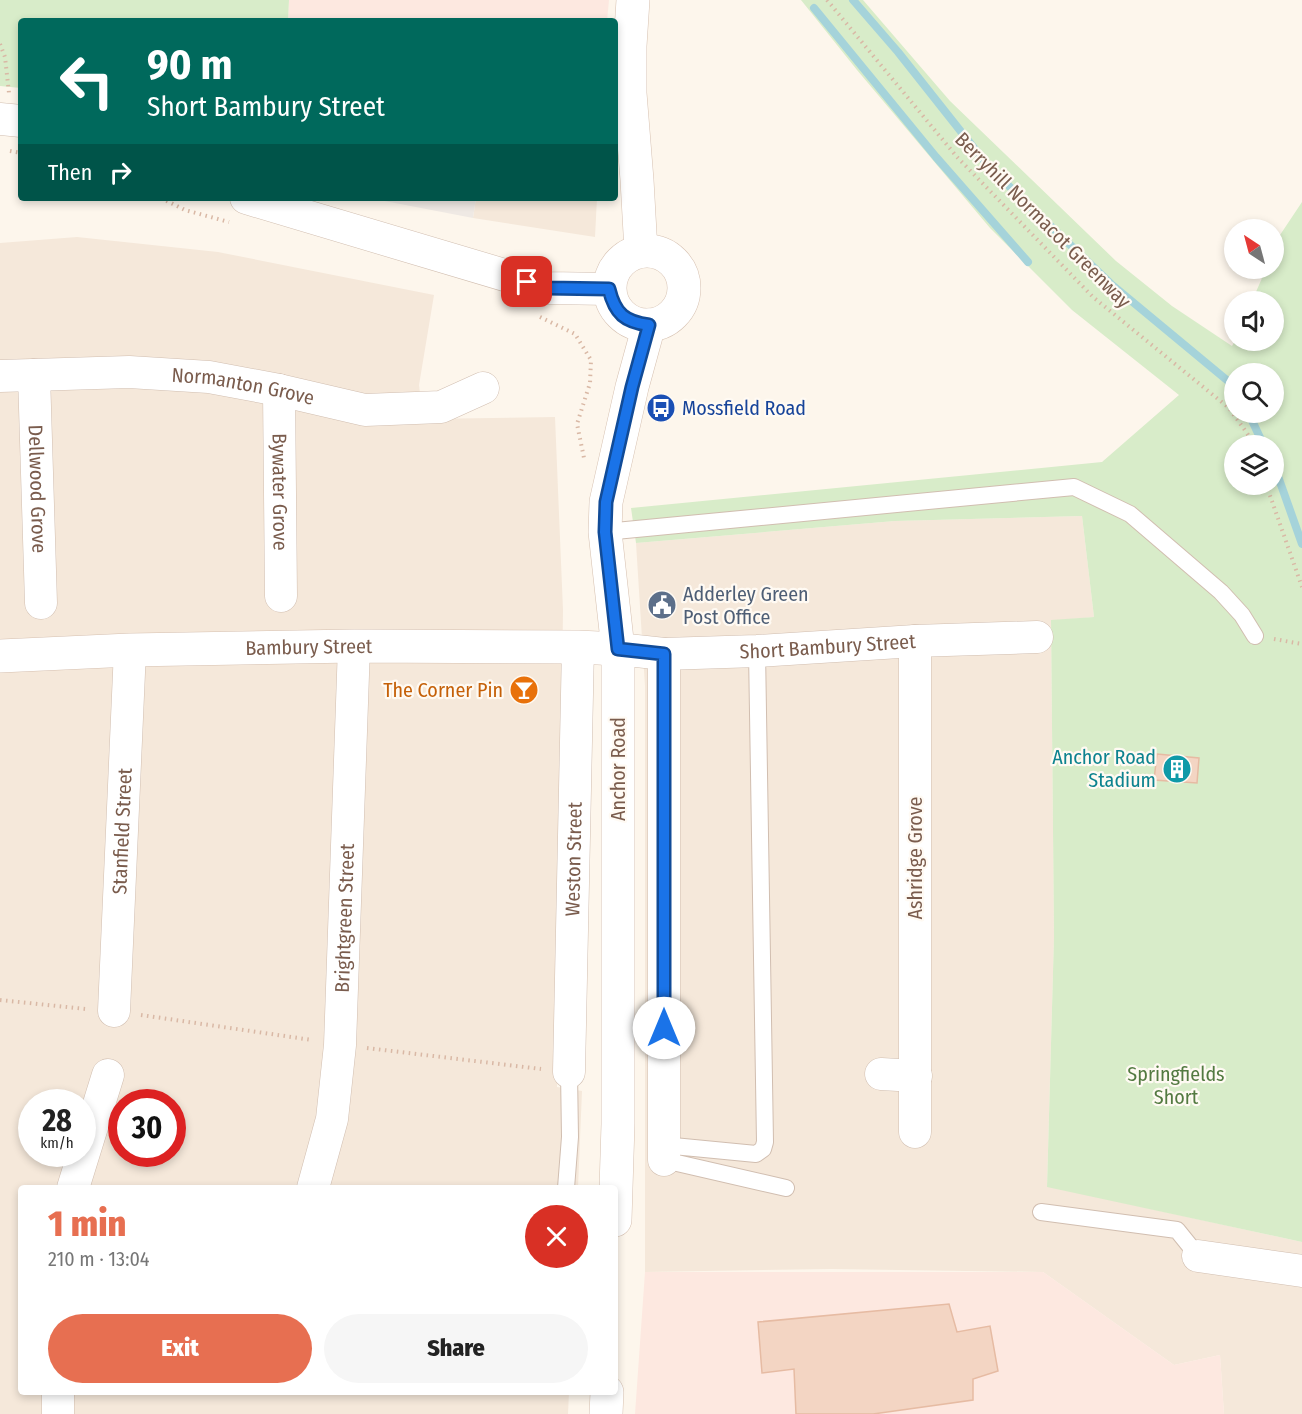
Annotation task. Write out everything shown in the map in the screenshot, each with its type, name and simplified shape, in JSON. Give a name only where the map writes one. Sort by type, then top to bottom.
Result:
[{"type":"main road","points":[[633,0],[622,63],[630,93],[641,251]]},
{"type":"main road","points":[[641,251],[654,251],[665,255],[681,272],[684,285],[681,301],[672,314],[662,321],[649,325],[628,320],[618,312],[609,289],[611,276],[617,265],[629,255],[641,251]]},
{"type":"main road","name":"Anchor Road","points":[[616,1185],[618,649],[605,532],[606,502],[632,387],[649,325]]},
{"type":"main road","name":"Bambury Street","points":[[0,656],[130,650],[354,646],[618,649]]},
{"type":"main road","points":[[606,1414],[607,1395]]},
{"type":"street","points":[[242,212],[548,288],[609,289]]},
{"type":"street","name":"Normanton Grove","points":[[0,376],[129,372],[209,377],[365,410],[441,407],[483,388]]},
{"type":"street","name":"Dellwood Grove","points":[[34,375],[41,603]]},
{"type":"street","name":"Bywater Grove","points":[[279,390],[281,596]]},
{"type":"street","name":"Short Bambury Street","points":[[618,649],[664,654],[1037,637]]},
{"type":"street","name":"Ashridge Grove","points":[[915,641],[915,1132]]},
{"type":"street","name":"Brightgreen Street","points":[[314,1185],[332,1119],[340,1045],[354,646]]},
{"type":"street","name":"Weston Street","points":[[569,1072],[578,647]]},
{"type":"street","name":"Stanfield Street","points":[[114,1011],[130,650]]},
{"type":"street","points":[[664,654],[664,1152]]},
{"type":"street","points":[[881,1074],[916,1076]]},
{"type":"street","points":[[75,1185],[108,1075]]},
{"type":"street","points":[[1215,1249],[1302,1271]]},
{"type":"street","points":[[58,1395],[58,1414]]},
{"type":"lane","points":[[605,532],[1074,487],[1130,514],[1221,592],[1242,615],[1255,636]]},
{"type":"lane","points":[[664,1152],[756,1154],[763,1149],[765,1142],[757,651]]},
{"type":"lane","points":[[566,1185],[570,1137],[569,1072]]},
{"type":"lane","points":[[664,1152],[786,1188]]},
{"type":"lane","points":[[1041,1212],[1177,1230],[1215,1249]]},
{"type":"path","name":"Berryhill Normacot Greenway","points":[[827,0],[957,156],[1093,297],[1228,408],[1248,435]]},
{"type":"path","points":[[0,44],[5,57],[12,112]]},
{"type":"path","points":[[167,201],[185,210],[242,212]]},
{"type":"path","points":[[536,316],[575,334],[591,360],[590,382],[577,424],[586,465]]},
{"type":"path","points":[[1270,495],[1302,587]]},
{"type":"path","points":[[0,1000],[114,1011],[340,1045],[569,1072]]},
{"type":"shaded area","points":[[289,0],[609,0],[607,18],[288,18]]},
{"type":"shaded area","points":[[385,201],[476,201],[473,218]]},
{"type":"shaded area","points":[[476,201],[597,201],[595,237],[473,218]]},
{"type":"shaded area","points":[[77,237],[218,252],[434,295],[419,385],[423,419],[555,417],[563,610],[557,1087],[582,1091],[578,1185],[18,1185],[18,1395],[569,1395],[568,1414],[0,1414],[0,243]]},
{"type":"shaded area","points":[[1082,516],[1094,617],[1051,621],[1054,936],[1047,1186],[1302,1242],[1302,1414],[1224,1414],[1220,1355],[1174,1365],[1043,1272],[831,1269],[645,1272],[645,686],[636,543],[895,521]]},
{"type":"shaded area","points":[[645,1272],[1043,1272],[1174,1365],[1220,1355],[1224,1414],[635,1414]]},
{"type":"green space","points":[[0,0],[289,0],[288,18],[18,18],[18,88],[0,86]]},
{"type":"green space","name":"Springfields Short","points":[[801,0],[863,0],[950,101],[1116,261],[1172,306],[1224,341],[1224,351],[1284,351],[1284,291],[1256,291],[1262,279],[1284,279],[1284,229],[1302,202],[1302,1242],[1047,1187],[1054,936],[1051,620],[1094,617],[1082,516],[895,521],[636,543],[631,508],[1102,462],[1179,395],[1072,310],[990,228]]},
{"type":"building","name":"Anchor Road Stadium","points":[[1157,754],[1199,758],[1197,783],[1154,780]]},
{"type":"building","points":[[949,1304],[957,1332],[990,1326],[998,1371],[973,1379],[973,1400],[873,1414],[796,1414],[794,1369],[762,1373],[758,1322]]},
{"type":"waterway","points":[[853,0],[898,52],[989,167],[1111,284],[1224,378]]},
{"type":"waterway","points":[[814,8],[936,157],[1028,262]]},
{"type":"waterway","points":[[1253,423],[1259,435]]},
{"type":"waterway","points":[[1284,493],[1302,544]]},
{"type":"place","name":"Mossfield Road","points":[[661,408]]},
{"type":"place","name":"Adderley Green Post Office","points":[[662,605]]},
{"type":"place","name":"The Corner Pin","points":[[524,690]]},
{"type":"place","name":"Anchor Road Stadium","points":[[1177,769]]},
{"type":"route","points":[[527,282],[548,288],[609,289],[618,312],[628,320],[649,325],[632,387],[606,502],[605,532],[618,649],[664,654],[664,1028]]}]
